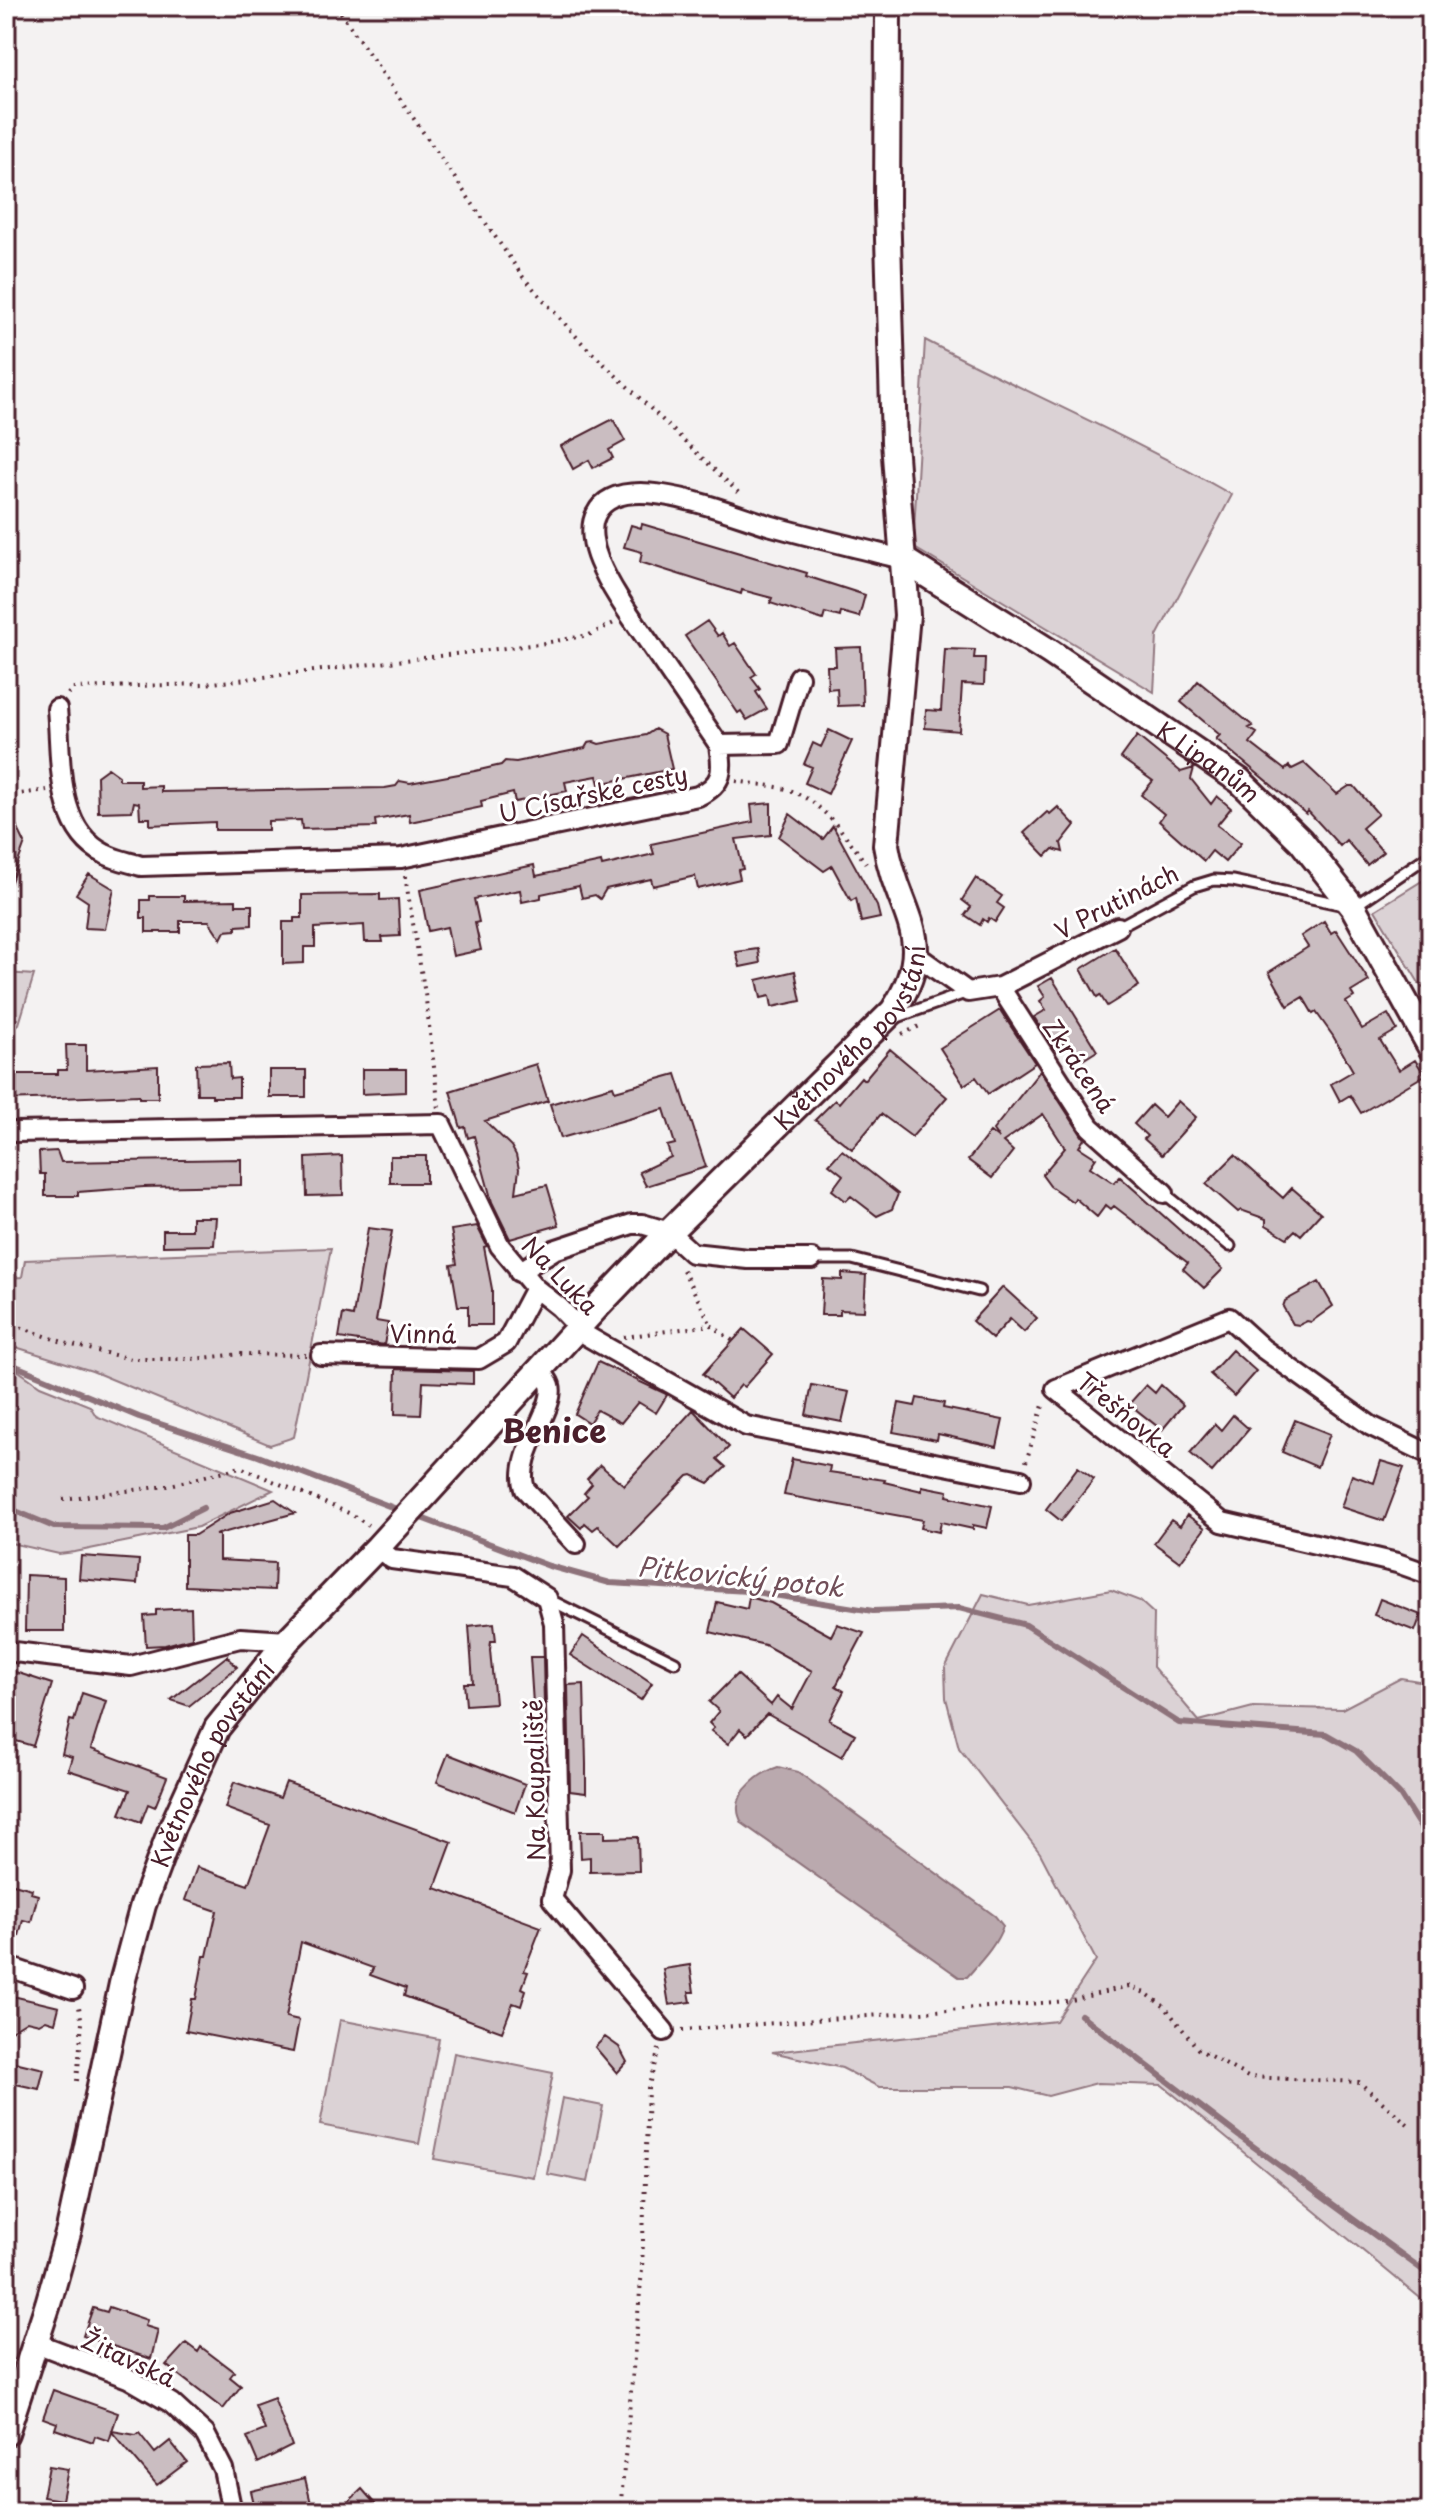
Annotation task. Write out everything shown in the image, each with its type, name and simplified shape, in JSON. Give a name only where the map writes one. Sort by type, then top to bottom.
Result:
[{"type":"street","name":"Květnového povstání","points":[[6,2433],[69,2230],[123,1979],[139,1920],[172,1827],[217,1728],[287,1641],[382,1543],[578,1327],[669,1232],[881,1023],[903,996],[916,955],[911,919],[895,885],[886,845],[906,628],[895,448],[888,236],[888,6]]},
{"type":"street","name":"U Císařské cesty","points":[[57,709],[66,804],[84,838],[106,854],[141,866],[401,858],[698,796],[710,791],[719,779],[722,765],[719,745],[629,615],[599,560],[593,539],[593,519],[599,507],[609,499],[645,492],[673,497],[902,559]]},
{"type":"street","name":"K Lipanům","points":[[902,559],[1050,652],[1240,781],[1301,841],[1353,907],[1431,1048]]},
{"type":"street","points":[[719,745],[779,744],[799,677]]},
{"type":"street","name":"V Prutinách","points":[[968,992],[1000,987],[1118,927]]},
{"type":"street","points":[[916,955],[968,992]]},
{"type":"street","name":"Zkrácená","points":[[1000,987],[1090,1127],[1164,1193]]},
{"type":"street","points":[[15,1132],[441,1124]]},
{"type":"street","name":"Na Luka","points":[[441,1124],[500,1246],[535,1288],[599,1343],[746,1426],[1021,1480]]},
{"type":"street","points":[[519,1272],[554,1250],[632,1224],[669,1232],[692,1253],[748,1259],[812,1259]]},
{"type":"street","name":"Vinná","points":[[321,1355],[479,1359],[506,1343],[535,1288]]},
{"type":"street","name":"Třešňovka","points":[[1431,1455],[1371,1426],[1274,1356],[1229,1318],[1056,1389],[1222,1522],[1397,1563],[1431,1575]]},
{"type":"street","points":[[539,1370],[549,1382],[550,1394],[521,1477],[525,1489],[576,1544]]},
{"type":"street","points":[[382,1543],[392,1559],[513,1576],[547,1598]]},
{"type":"street","name":"Na Koupaliště","points":[[547,1598],[554,1623],[560,1870],[552,1899],[664,2031]]},
{"type":"street","points":[[6,1651],[131,1666],[240,1638],[287,1641]]},
{"type":"street","points":[[6,1966],[68,1987]]},
{"type":"street","name":"Žitavská","points":[[36,2343],[128,2378],[171,2403],[205,2434],[223,2469],[232,2512]]},
{"type":"lane","points":[[1353,907],[1431,854]]},
{"type":"lane","name":"V Prutinách","points":[[1118,927],[1194,886],[1214,880],[1233,881],[1353,907]]},
{"type":"lane","points":[[881,1023],[968,992]]},
{"type":"lane","points":[[1164,1193],[1230,1246]]},
{"type":"lane","points":[[812,1259],[852,1259],[979,1291]]},
{"type":"lane","points":[[547,1598],[675,1662]]},
{"type":"path","points":[[336,6],[523,277],[583,344],[774,526]]},
{"type":"path","points":[[57,709],[72,688],[205,684],[539,644],[589,635],[629,615]]},
{"type":"path","points":[[719,779],[788,789],[823,811],[844,832],[871,870]]},
{"type":"path","points":[[6,796],[64,788]]},
{"type":"path","points":[[401,858],[426,1000],[441,1124]]},
{"type":"path","points":[[678,1261],[711,1325],[733,1341]]},
{"type":"path","points":[[6,1322],[68,1344],[131,1359],[192,1359],[242,1354],[321,1355]]},
{"type":"path","points":[[599,1343],[606,1339],[711,1325]]},
{"type":"path","points":[[1021,1480],[1047,1395],[1056,1389]]},
{"type":"path","points":[[63,1499],[167,1486],[240,1467],[351,1514],[382,1543]]},
{"type":"path","points":[[620,2512],[642,2270],[648,2088],[664,2031],[1068,2001],[1129,1986],[1165,2007],[1198,2049],[1248,2077],[1359,2082],[1410,2126]]},
{"type":"path","points":[[68,1987],[81,2011],[79,2091],[99,2099]]},
{"type":"shaded area","points":[[925,340],[1157,454],[1232,495],[1157,636],[1154,692],[913,547]]},
{"type":"shaded area","points":[[1422,881],[1431,897],[1431,983],[1422,988],[1375,910]]},
{"type":"shaded area","points":[[6,973],[34,975],[19,1024],[6,1034]]},
{"type":"shaded area","points":[[331,1248],[294,1437],[270,1445],[92,1371],[6,1344],[6,1278],[22,1277],[25,1260]]},
{"type":"shaded area","points":[[6,1362],[40,1386],[90,1406],[96,1416],[273,1490],[198,1527],[75,1552],[59,1554],[6,1542]]},
{"type":"shaded area","points":[[1111,1590],[1140,1601],[1154,1614],[1153,1667],[1199,1721],[1253,1707],[1342,1709],[1401,1678],[1431,1683],[1431,2307],[1162,2085],[1097,2083],[1048,2096],[1012,2087],[879,2087],[842,2068],[772,2052],[1056,2021],[1096,1960],[1040,1853],[959,1748],[946,1698],[945,1668],[983,1594],[1028,1605]]},
{"type":"shaded area","points":[[778,1767],[798,1772],[995,1916],[1003,1926],[1000,1933],[988,1953],[967,1977],[959,1977],[742,1823],[738,1810],[741,1796],[758,1778]]},
{"type":"shaded area","points":[[340,2020],[439,2039],[419,2144],[320,2125]]},
{"type":"shaded area","points":[[454,2053],[553,2073],[533,2177],[434,2159]]},
{"type":"shaded area","points":[[562,2098],[603,2106],[588,2182],[547,2174]]},
{"type":"building","points":[[613,419],[625,441],[609,450],[613,458],[593,468],[589,460],[573,469],[561,446]]},
{"type":"building","points":[[642,524],[807,573],[806,576],[865,595],[859,617],[841,612],[840,617],[825,613],[823,620],[770,603],[772,598],[742,590],[741,594],[640,562],[642,552],[624,547],[631,525],[641,528]]},
{"type":"building","points":[[707,621],[718,636],[722,633],[730,646],[735,643],[756,674],[751,677],[760,689],[756,692],[767,709],[747,720],[741,711],[738,713],[685,636]]},
{"type":"building","points":[[861,647],[863,705],[838,706],[837,688],[828,689],[827,666],[836,666],[835,648]]},
{"type":"building","points":[[945,649],[975,650],[974,658],[985,658],[984,685],[962,684],[959,731],[925,728],[926,710],[941,711]]},
{"type":"building","points":[[1198,681],[1253,726],[1249,728],[1257,733],[1250,743],[1285,770],[1304,763],[1337,794],[1354,786],[1378,814],[1362,828],[1383,852],[1367,865],[1346,840],[1340,846],[1308,811],[1306,814],[1216,739],[1220,735],[1181,702]]},
{"type":"building","points":[[655,729],[664,734],[672,769],[599,784],[597,776],[565,782],[567,791],[515,802],[513,793],[481,801],[482,807],[410,822],[409,814],[375,820],[376,827],[302,829],[301,820],[268,821],[268,830],[215,830],[215,822],[150,825],[150,818],[140,818],[139,803],[134,802],[132,811],[98,812],[97,776],[108,768],[119,776],[119,780],[140,780],[140,787],[161,786],[161,792],[385,788],[396,786],[400,781],[410,783],[475,771],[501,765],[505,761],[516,762],[585,748],[588,743],[599,744],[646,735]]},
{"type":"building","points":[[829,730],[852,741],[828,794],[805,783],[812,767],[804,764],[813,743],[821,747]]},
{"type":"building","points":[[1137,736],[1181,772],[1194,768],[1191,779],[1211,804],[1217,796],[1231,808],[1217,825],[1241,843],[1225,862],[1212,851],[1204,861],[1159,821],[1164,814],[1141,795],[1153,781],[1121,758]]},
{"type":"building","points":[[771,803],[771,835],[736,839],[743,869],[738,870],[740,879],[698,889],[695,876],[653,886],[651,879],[606,889],[600,899],[595,895],[582,898],[579,886],[541,894],[541,898],[522,902],[520,890],[474,899],[481,950],[453,956],[447,927],[428,931],[420,890],[534,865],[536,876],[654,854],[651,844],[753,822],[751,805]]},
{"type":"building","points":[[6,804],[25,843],[8,890],[6,890]]},
{"type":"building","points":[[1058,807],[1075,825],[1061,843],[1063,852],[1053,849],[1046,856],[1024,833],[1047,812],[1050,814]]},
{"type":"building","points":[[790,814],[823,839],[833,826],[877,906],[880,918],[861,922],[856,898],[851,901],[832,866],[824,871],[779,837]]},
{"type":"building","points":[[89,874],[114,889],[105,929],[85,928],[88,902],[76,894]]},
{"type":"building","points":[[976,878],[1002,896],[997,903],[1004,908],[995,922],[989,918],[987,922],[983,919],[980,925],[965,915],[971,907],[962,900]]},
{"type":"building","points":[[380,894],[380,900],[398,899],[400,936],[382,937],[383,942],[365,942],[364,925],[315,928],[315,947],[304,947],[304,963],[283,964],[283,922],[302,918],[302,895]]},
{"type":"building","points":[[150,896],[184,896],[184,901],[236,900],[236,905],[252,905],[252,925],[236,926],[236,930],[225,931],[221,939],[209,921],[180,921],[180,932],[146,932],[146,918],[141,918],[141,900],[150,900]]},
{"type":"building","points":[[1324,921],[1331,933],[1336,930],[1369,981],[1351,992],[1354,997],[1346,1002],[1362,1029],[1388,1014],[1397,1030],[1380,1040],[1399,1070],[1415,1060],[1425,1075],[1361,1113],[1350,1095],[1340,1101],[1331,1084],[1353,1071],[1333,1036],[1316,1012],[1313,1014],[1303,997],[1288,1006],[1269,972],[1308,947],[1301,936]]},
{"type":"building","points":[[1115,948],[1139,986],[1107,1006],[1100,995],[1097,997],[1081,969]]},
{"type":"building","points":[[758,949],[760,963],[740,967],[736,952]]},
{"type":"building","points":[[795,971],[801,1001],[772,1007],[770,996],[761,998],[757,980]]},
{"type":"building","points":[[1052,978],[1097,1051],[1078,1063],[1065,1043],[1054,1049],[1034,1017],[1046,1010],[1040,1001],[1045,997],[1038,986]]},
{"type":"building","points":[[1000,1010],[1035,1063],[988,1094],[976,1077],[964,1085],[940,1048]]},
{"type":"building","points":[[66,1045],[86,1045],[86,1070],[158,1066],[158,1098],[139,1098],[139,1095],[6,1100],[6,1074],[58,1074],[58,1070],[67,1070]]},
{"type":"building","points":[[890,1049],[947,1097],[912,1137],[881,1114],[852,1149],[815,1120],[835,1100],[839,1103],[861,1077],[864,1080]]},
{"type":"building","points":[[229,1063],[230,1079],[239,1078],[239,1097],[197,1094],[196,1064]]},
{"type":"building","points":[[536,1064],[548,1101],[485,1121],[516,1155],[519,1169],[516,1193],[547,1185],[559,1225],[510,1239],[492,1202],[474,1136],[468,1138],[465,1127],[461,1128],[450,1091]]},
{"type":"building","points":[[362,1069],[406,1069],[406,1092],[362,1094]]},
{"type":"building","points":[[269,1070],[306,1070],[306,1097],[269,1097]]},
{"type":"building","points":[[1040,1071],[1084,1139],[1079,1147],[1096,1158],[1090,1167],[1114,1183],[1120,1177],[1223,1269],[1204,1288],[1183,1269],[1188,1263],[1114,1206],[1111,1209],[1106,1205],[1097,1217],[1075,1198],[1073,1202],[1050,1186],[1042,1175],[1065,1148],[1043,1114],[1003,1142],[1013,1151],[992,1178],[968,1160],[990,1132],[999,1139],[993,1130]]},
{"type":"building","points":[[676,1074],[706,1167],[646,1186],[639,1172],[671,1157],[667,1146],[675,1144],[664,1109],[561,1138],[550,1104],[613,1086],[615,1091]]},
{"type":"building","points":[[1178,1101],[1196,1117],[1162,1155],[1144,1139],[1147,1136],[1134,1124],[1151,1105],[1164,1117]]},
{"type":"building","points":[[842,1150],[898,1194],[892,1209],[877,1216],[851,1196],[846,1201],[832,1190],[843,1175],[829,1164]]},
{"type":"building","points":[[57,1151],[61,1162],[241,1159],[241,1185],[144,1187],[78,1192],[78,1196],[45,1196],[45,1174],[40,1174],[39,1152]]},
{"type":"building","points":[[1235,1155],[1283,1198],[1292,1188],[1321,1213],[1301,1235],[1295,1230],[1287,1238],[1266,1225],[1266,1219],[1241,1210],[1238,1212],[1206,1184]]},
{"type":"building","points":[[342,1156],[343,1195],[307,1196],[306,1158]]},
{"type":"building","points":[[390,1156],[426,1156],[426,1183],[390,1183]]},
{"type":"building","points":[[192,1217],[216,1217],[214,1245],[163,1246],[163,1230],[192,1230]]},
{"type":"building","points":[[477,1226],[487,1246],[484,1247],[492,1289],[492,1325],[468,1325],[468,1306],[458,1306],[451,1265],[457,1264],[451,1230]]},
{"type":"building","points":[[368,1228],[392,1231],[376,1321],[388,1323],[384,1345],[339,1338],[343,1314],[353,1316]]},
{"type":"building","points":[[842,1273],[866,1275],[864,1311],[840,1310],[840,1315],[821,1315],[823,1279],[842,1280]]},
{"type":"building","points":[[1319,1282],[1333,1306],[1311,1322],[1293,1324],[1283,1307],[1285,1301]]},
{"type":"building","points":[[1003,1287],[1037,1318],[1024,1332],[1010,1319],[992,1339],[972,1321]]},
{"type":"building","points":[[744,1329],[773,1354],[730,1398],[703,1374]]},
{"type":"building","points":[[1232,1350],[1256,1371],[1234,1396],[1210,1374]]},
{"type":"building","points":[[598,1362],[667,1395],[656,1413],[638,1402],[621,1423],[597,1410],[589,1423],[575,1414]]},
{"type":"building","points":[[396,1369],[473,1371],[473,1384],[423,1382],[421,1415],[395,1414]]},
{"type":"building","points":[[812,1385],[849,1392],[842,1422],[806,1415]]},
{"type":"building","points":[[1146,1385],[1155,1393],[1161,1385],[1183,1405],[1162,1430],[1129,1404]]},
{"type":"building","points":[[917,1398],[944,1403],[943,1408],[1003,1420],[997,1447],[938,1434],[937,1440],[893,1432],[899,1403],[915,1406]]},
{"type":"building","points":[[693,1410],[729,1447],[717,1459],[726,1467],[709,1483],[688,1476],[619,1546],[598,1526],[593,1530],[585,1523],[581,1528],[568,1516],[588,1496],[584,1493],[592,1484],[587,1479],[600,1465],[624,1485]]},
{"type":"building","points":[[1233,1415],[1249,1429],[1212,1472],[1190,1453],[1215,1424],[1221,1430]]},
{"type":"building","points":[[1295,1420],[1330,1434],[1317,1467],[1282,1452]]},
{"type":"building","points":[[792,1459],[830,1466],[829,1472],[885,1480],[922,1491],[922,1486],[948,1491],[947,1496],[992,1506],[987,1528],[973,1525],[973,1529],[941,1522],[939,1532],[921,1528],[923,1520],[784,1495]]},
{"type":"building","points":[[1381,1461],[1404,1468],[1384,1521],[1341,1507],[1352,1475],[1374,1483]]},
{"type":"building","points":[[1078,1467],[1094,1479],[1061,1521],[1046,1509]]},
{"type":"building","points":[[275,1499],[295,1513],[215,1535],[219,1535],[219,1560],[275,1563],[274,1590],[185,1586],[185,1535],[195,1535],[230,1513]]},
{"type":"building","points":[[1187,1515],[1205,1528],[1180,1562],[1154,1543],[1171,1520],[1180,1526]]},
{"type":"building","points":[[81,1556],[139,1560],[137,1584],[79,1579]]},
{"type":"building","points":[[26,1575],[64,1577],[64,1631],[25,1631]]},
{"type":"building","points":[[749,1597],[771,1603],[831,1636],[837,1624],[864,1633],[836,1686],[844,1691],[829,1720],[855,1734],[842,1757],[767,1714],[747,1735],[740,1729],[728,1744],[711,1731],[714,1728],[709,1723],[719,1711],[709,1702],[737,1674],[771,1705],[777,1697],[792,1709],[812,1671],[765,1645],[710,1632],[717,1602],[747,1609]]},
{"type":"building","points":[[1380,1599],[1421,1615],[1415,1631],[1374,1615]]},
{"type":"building","points":[[191,1608],[192,1638],[146,1646],[144,1616],[156,1615],[156,1610]]},
{"type":"building","points":[[494,1623],[496,1641],[491,1641],[490,1650],[495,1703],[466,1705],[464,1683],[473,1683],[469,1626]]},
{"type":"building","points":[[583,1636],[652,1683],[641,1700],[570,1655]]},
{"type":"building","points":[[227,1656],[237,1667],[189,1706],[171,1700]]},
{"type":"building","points":[[530,1657],[543,1657],[544,1704],[533,1704]]},
{"type":"building","points":[[6,1669],[52,1684],[33,1746],[6,1738]]},
{"type":"building","points":[[584,1684],[586,1793],[570,1791],[568,1685]]},
{"type":"building","points":[[82,1693],[106,1701],[91,1749],[167,1777],[155,1807],[148,1804],[141,1822],[120,1814],[130,1790],[68,1770],[72,1757],[62,1754],[70,1720],[74,1721]]},
{"type":"building","points":[[448,1754],[525,1784],[515,1812],[437,1782]]},
{"type":"building","points":[[234,1782],[280,1798],[286,1782],[452,1842],[435,1888],[541,1927],[524,1971],[528,1972],[522,1988],[526,1990],[521,2006],[513,2003],[502,2032],[404,1996],[406,1988],[370,1975],[373,1968],[301,1942],[286,2017],[299,2020],[293,2052],[186,2031],[217,1911],[185,1900],[197,1867],[248,1885],[270,1825],[225,1808]]},
{"type":"building","points":[[580,1831],[605,1831],[605,1838],[638,1837],[639,1871],[590,1872],[590,1857],[581,1858]]},
{"type":"building","points":[[6,1882],[32,1889],[31,1893],[38,1895],[31,1922],[23,1920],[19,1936],[6,1932]]},
{"type":"building","points":[[690,1965],[694,1992],[689,1992],[691,2002],[669,2005],[663,1969]]},
{"type":"building","points":[[6,1997],[59,2007],[55,2023],[27,2021],[6,2034]]},
{"type":"building","points":[[605,2037],[619,2047],[627,2062],[617,2073],[595,2047]]},
{"type":"building","points":[[6,2060],[44,2069],[39,2089],[6,2082]]},
{"type":"building","points":[[109,2307],[147,2320],[145,2326],[158,2330],[151,2359],[83,2336],[93,2308],[107,2312]]},
{"type":"building","points":[[186,2343],[198,2352],[201,2347],[234,2372],[230,2377],[241,2386],[223,2409],[166,2365]]},
{"type":"building","points":[[53,2390],[118,2413],[112,2431],[139,2433],[155,2453],[170,2441],[187,2462],[157,2485],[112,2432],[109,2441],[95,2436],[93,2442],[55,2429],[57,2423],[43,2418]]},
{"type":"building","points":[[274,2398],[292,2446],[258,2463],[247,2437],[265,2430],[255,2405]]},
{"type":"building","points":[[49,2466],[68,2469],[62,2500],[43,2497]]},
{"type":"building","points":[[305,2478],[313,2512],[285,2512],[283,2502],[255,2508],[251,2491]]},
{"type":"building","points":[[362,2489],[375,2504],[366,2512],[355,2512],[347,2503]]},
{"type":"waterway","name":"Pitkovický potok","points":[[6,1362],[139,1417],[258,1456],[402,1511]]},
{"type":"waterway","points":[[6,1507],[54,1527],[163,1528],[203,1508]]},
{"type":"waterway","name":"Pitkovický potok","points":[[416,1516],[549,1566],[610,1583],[748,1591],[873,1611],[959,1608],[1026,1625],[1179,1723],[1326,1734],[1356,1751],[1400,1795],[1431,1844]]},
{"type":"waterway","points":[[1081,2015],[1239,2136],[1431,2276]]},
{"type":"district","name":"Benice","points":[[554,1430]]}]
